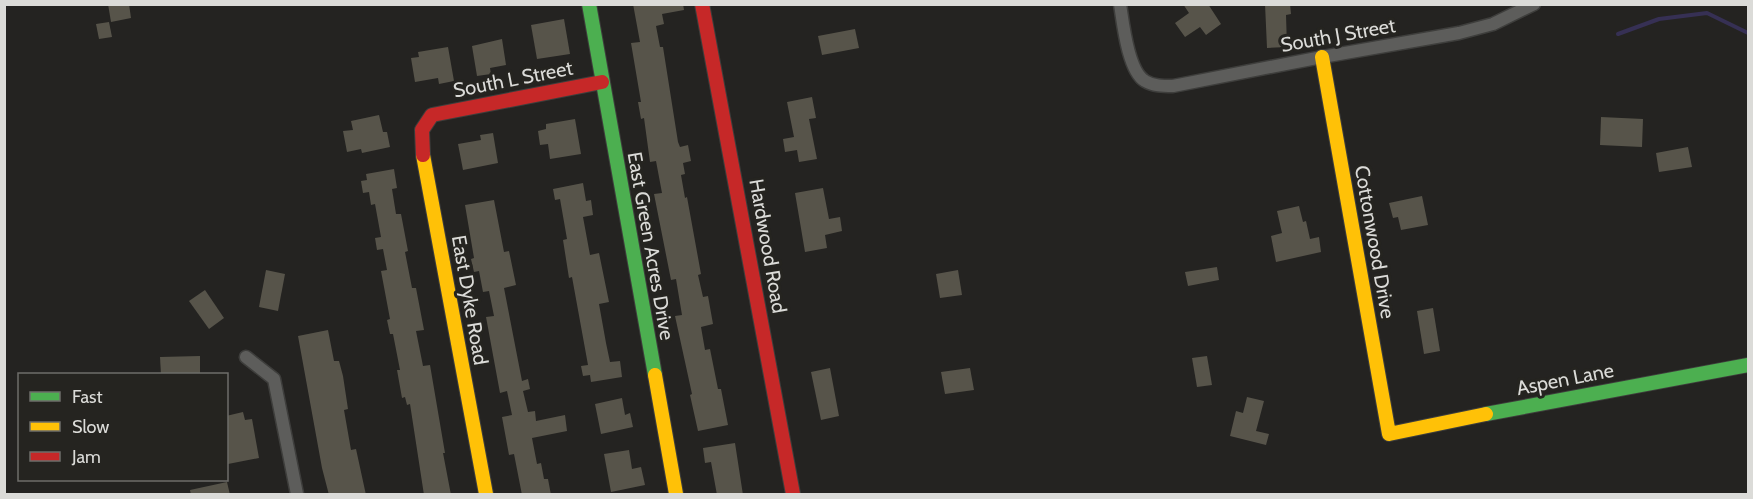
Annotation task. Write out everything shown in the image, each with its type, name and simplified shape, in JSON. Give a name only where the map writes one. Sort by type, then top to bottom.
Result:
[{"type":"street","name":"East Green Acres Drive","points":[[590,4],[676,495]]},
{"type":"street","name":"Hardwood Road","points":[[702,4],[793,495]]},
{"type":"street","name":"South J Street","points":[[1120,4],[1128,48],[1141,79],[1156,85],[1173,86],[1459,33],[1493,24],[1534,4]]},
{"type":"street","name":"Cottonwood Drive","points":[[1322,57],[1389,434]]},
{"type":"street","name":"South L Street","points":[[432,115],[602,82]]},
{"type":"street","name":"East Dyke Road","points":[[432,115],[422,130],[423,154],[486,495]]},
{"type":"street","points":[[246,357],[274,379],[297,495]]},
{"type":"street","name":"Aspen Lane","points":[[1389,434],[1749,365]]},
{"type":"building","points":[[108,4],[129,4],[131,18],[111,22]]},
{"type":"building","points":[[633,4],[683,4],[684,10],[662,14],[664,24],[656,26],[660,47],[663,47],[678,142],[680,147],[688,145],[691,161],[683,163],[685,174],[681,175],[701,274],[698,275],[703,297],[708,296],[713,324],[701,327],[705,350],[710,349],[728,425],[698,431],[675,316],[682,315],[676,279],[671,280],[654,194],[662,193],[656,161],[650,162],[644,118],[641,119],[638,102],[641,102],[631,43],[640,42]]},
{"type":"building","points":[[1183,4],[1208,4],[1221,24],[1206,35],[1200,27],[1185,37],[1175,23],[1189,13]]},
{"type":"building","points":[[1265,4],[1290,4],[1291,14],[1286,15],[1287,47],[1267,48]]},
{"type":"building","points":[[564,19],[570,54],[537,59],[531,25]]},
{"type":"building","points":[[109,22],[112,37],[99,39],[96,24]]},
{"type":"building","points":[[855,29],[859,48],[822,55],[818,36]]},
{"type":"building","points":[[502,39],[506,65],[490,68],[491,74],[477,76],[472,46]]},
{"type":"building","points":[[448,47],[454,81],[439,84],[438,78],[415,82],[411,58],[419,57],[418,52]]},
{"type":"building","points":[[812,97],[816,118],[809,119],[817,159],[799,162],[797,150],[785,152],[783,139],[794,137],[787,102]]},
{"type":"building","points":[[379,115],[383,132],[387,132],[390,147],[362,153],[361,149],[347,152],[343,131],[353,130],[351,121]]},
{"type":"building","points":[[1601,117],[1643,119],[1642,147],[1600,145]]},
{"type":"building","points":[[575,119],[581,154],[550,159],[548,144],[540,145],[538,131],[546,129],[546,124]]},
{"type":"building","points":[[493,133],[498,163],[463,170],[458,144],[481,140],[480,135]]},
{"type":"building","points":[[1688,147],[1692,167],[1659,172],[1656,153]]},
{"type":"building","points":[[394,169],[397,188],[392,189],[396,214],[401,214],[412,288],[416,288],[424,330],[416,331],[423,366],[430,365],[451,495],[424,495],[410,404],[407,405],[405,397],[402,398],[397,370],[400,370],[393,334],[390,334],[387,320],[390,319],[381,271],[387,270],[383,249],[377,250],[375,238],[381,237],[375,204],[371,205],[369,192],[363,193],[361,181],[367,180],[366,174]]},
{"type":"building","points":[[583,183],[586,201],[591,200],[593,215],[583,217],[590,255],[599,253],[609,302],[599,304],[606,343],[610,362],[620,361],[622,377],[591,382],[590,375],[583,376],[581,366],[588,365],[572,277],[569,278],[563,240],[567,239],[560,199],[555,200],[553,189]]},
{"type":"building","points":[[823,188],[829,219],[840,217],[842,231],[825,235],[827,248],[805,252],[795,193]]},
{"type":"building","points":[[1422,196],[1428,225],[1401,230],[1398,217],[1393,218],[1389,203]]},
{"type":"building","points":[[494,200],[504,252],[509,251],[516,285],[504,288],[522,381],[528,379],[530,389],[523,391],[528,412],[535,411],[536,421],[565,415],[567,431],[532,438],[537,464],[541,463],[544,479],[548,479],[551,495],[522,495],[514,454],[509,455],[502,417],[512,415],[507,391],[500,393],[486,317],[494,316],[489,291],[483,292],[479,271],[474,272],[471,259],[474,258],[465,205]]},
{"type":"building","points":[[1299,206],[1303,222],[1306,221],[1310,239],[1319,237],[1321,252],[1276,262],[1271,236],[1282,233],[1277,211]]},
{"type":"building","points":[[1217,267],[1219,280],[1188,286],[1185,272]]},
{"type":"building","points":[[266,270],[285,274],[278,311],[259,307]]},
{"type":"building","points":[[958,270],[962,295],[940,298],[936,274]]},
{"type":"building","points":[[205,290],[224,318],[209,329],[189,301]]},
{"type":"building","points":[[1433,308],[1440,351],[1424,354],[1417,311]]},
{"type":"building","points":[[328,330],[334,361],[339,361],[343,376],[348,409],[344,410],[351,450],[356,449],[366,495],[329,495],[322,468],[298,336]]},
{"type":"building","points":[[200,356],[200,373],[161,373],[160,357]]},
{"type":"building","points":[[1207,356],[1212,385],[1197,387],[1192,358]]},
{"type":"building","points":[[830,368],[839,416],[821,420],[811,372]]},
{"type":"building","points":[[970,368],[974,390],[945,394],[941,372]]},
{"type":"building","points":[[1247,397],[1264,401],[1256,431],[1269,434],[1266,445],[1230,436],[1236,411],[1243,413]]},
{"type":"building","points":[[622,398],[625,415],[630,413],[633,427],[601,434],[595,404]]},
{"type":"building","points":[[243,412],[245,420],[252,419],[259,458],[228,464],[228,416]]},
{"type":"building","points":[[735,443],[743,495],[717,495],[711,462],[705,463],[703,448]]},
{"type":"building","points":[[629,450],[632,469],[641,467],[645,485],[611,492],[604,454]]},
{"type":"building","points":[[227,482],[230,495],[191,495],[190,490]]},
{"type":"waterway","points":[[1618,34],[1659,19],[1707,13],[1748,33]]},
{"type":"traffic: fast","points":[[589,4],[655,375]]},
{"type":"traffic: fast","points":[[1486,414],[1748,365]]},
{"type":"traffic: slow","points":[[1322,57],[1389,434],[1486,414]]},
{"type":"traffic: slow","points":[[423,155],[486,494]]},
{"type":"traffic: slow","points":[[655,375],[676,494]]},
{"type":"traffic: jam","points":[[702,4],[793,494]]},
{"type":"traffic: jam","points":[[423,155],[422,130],[432,115],[602,82]]}]
